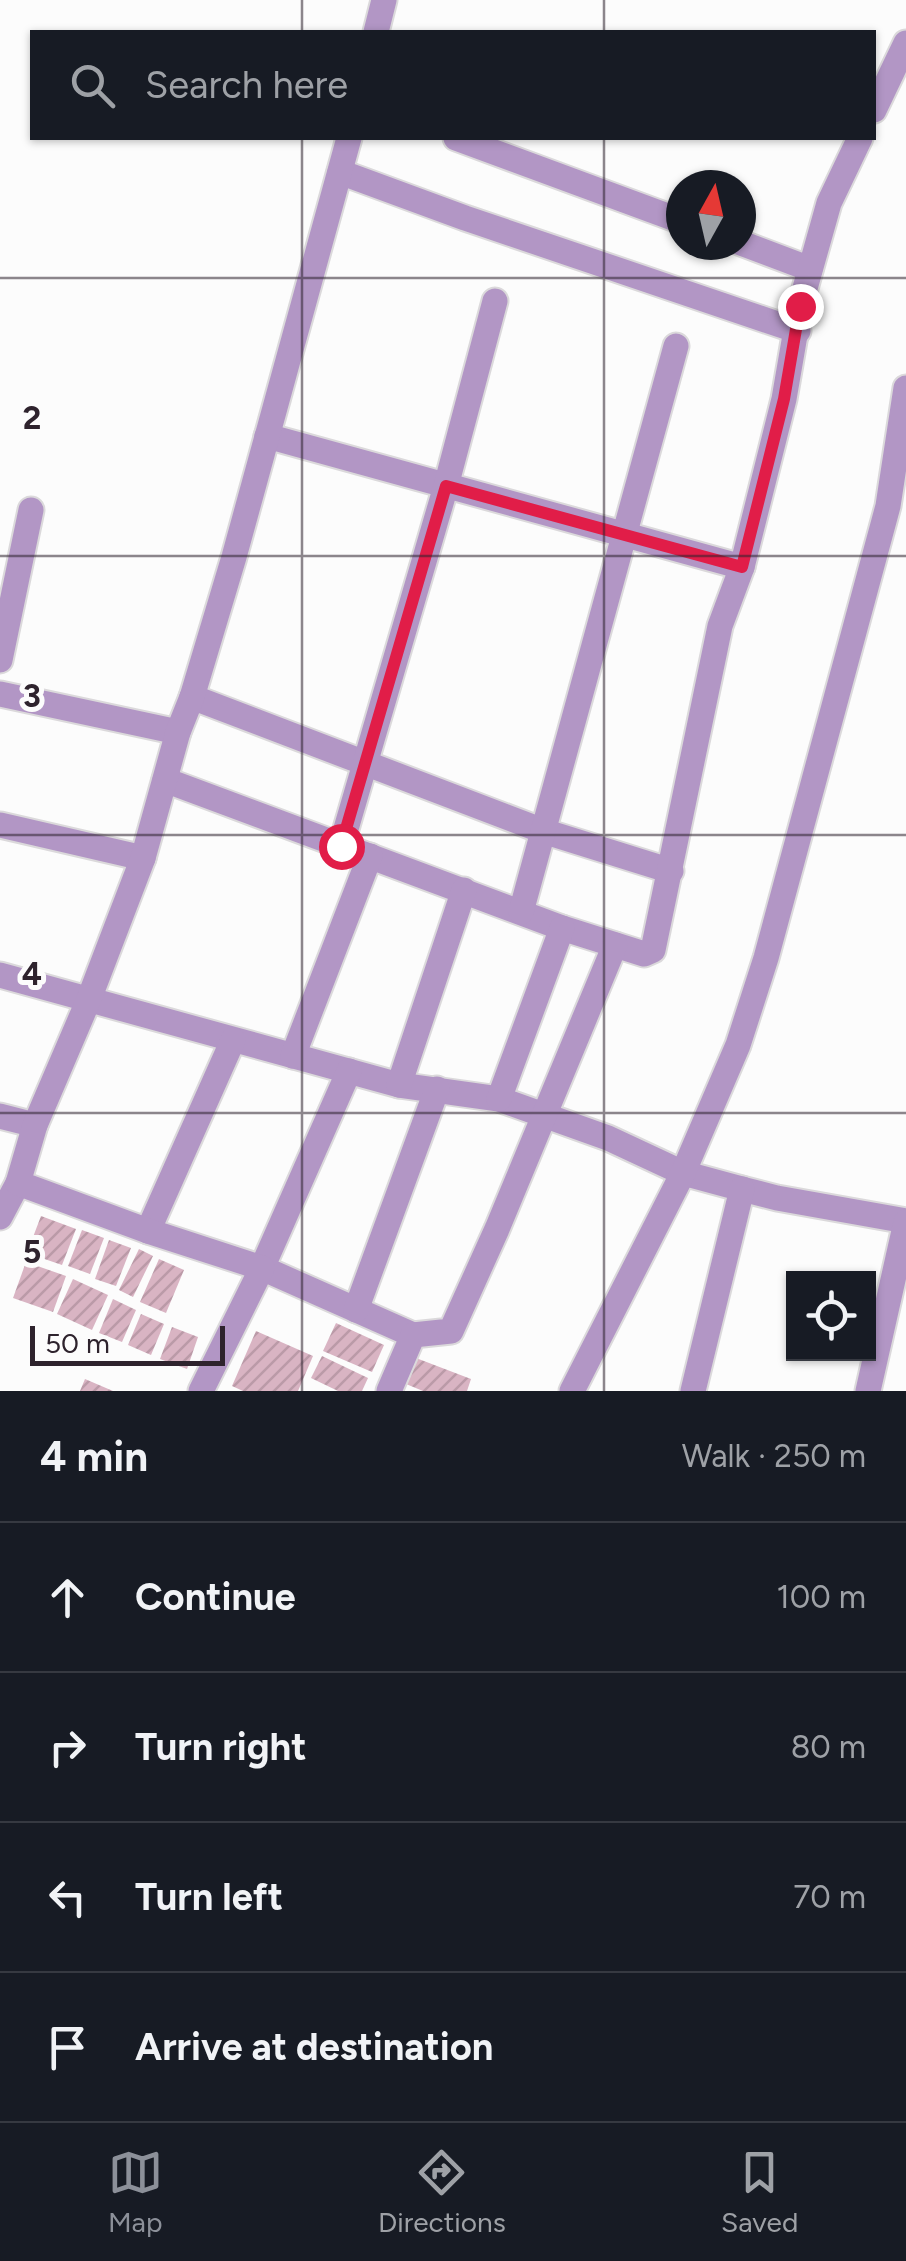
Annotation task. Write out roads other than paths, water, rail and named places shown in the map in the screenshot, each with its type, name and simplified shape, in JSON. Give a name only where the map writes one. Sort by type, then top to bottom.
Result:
[{"type":"street","points":[[376,30],[384,0]]},
{"type":"street","points":[[876,106],[906,42]]},
{"type":"street","points":[[0,1217],[18,1183],[35,1126],[143,858],[178,732],[234,558],[348,140]]},
{"type":"street","points":[[461,140],[666,215]]},
{"type":"street","points":[[164,780],[562,928],[644,954],[654,950],[720,626],[742,567],[784,399],[800,306],[829,202],[859,140]]},
{"type":"street","points":[[340,172],[798,331]]},
{"type":"street","points":[[756,249],[810,269]]},
{"type":"street","points":[[341,846],[446,486],[495,301]]},
{"type":"street","points":[[521,912],[676,346]]},
{"type":"street","points":[[572,1391],[683,1173],[738,1045],[766,958],[888,506],[906,388]]},
{"type":"street","points":[[268,436],[742,567]]},
{"type":"street","points":[[0,660],[31,510]]},
{"type":"street","points":[[0,694],[178,732]]},
{"type":"street","points":[[192,697],[543,831],[671,871]]},
{"type":"street","points":[[0,825],[143,858]]},
{"type":"street","points":[[293,1056],[370,856]]},
{"type":"street","points":[[399,1085],[464,890]]},
{"type":"street","points":[[499,1099],[562,928]]},
{"type":"street","points":[[18,1183],[262,1268],[413,1335],[451,1330],[615,945]]},
{"type":"street","points":[[0,975],[399,1085],[499,1099],[596,1134],[683,1173],[777,1198],[906,1222],[868,1391]]},
{"type":"street","points":[[148,1231],[233,1040]]},
{"type":"street","points":[[202,1391],[262,1268],[349,1071]]},
{"type":"street","points":[[356,1310],[437,1089]]},
{"type":"street","points":[[0,1116],[35,1126]]},
{"type":"street","points":[[693,1391],[742,1189]]},
{"type":"street","points":[[388,1391],[413,1335]]}]
